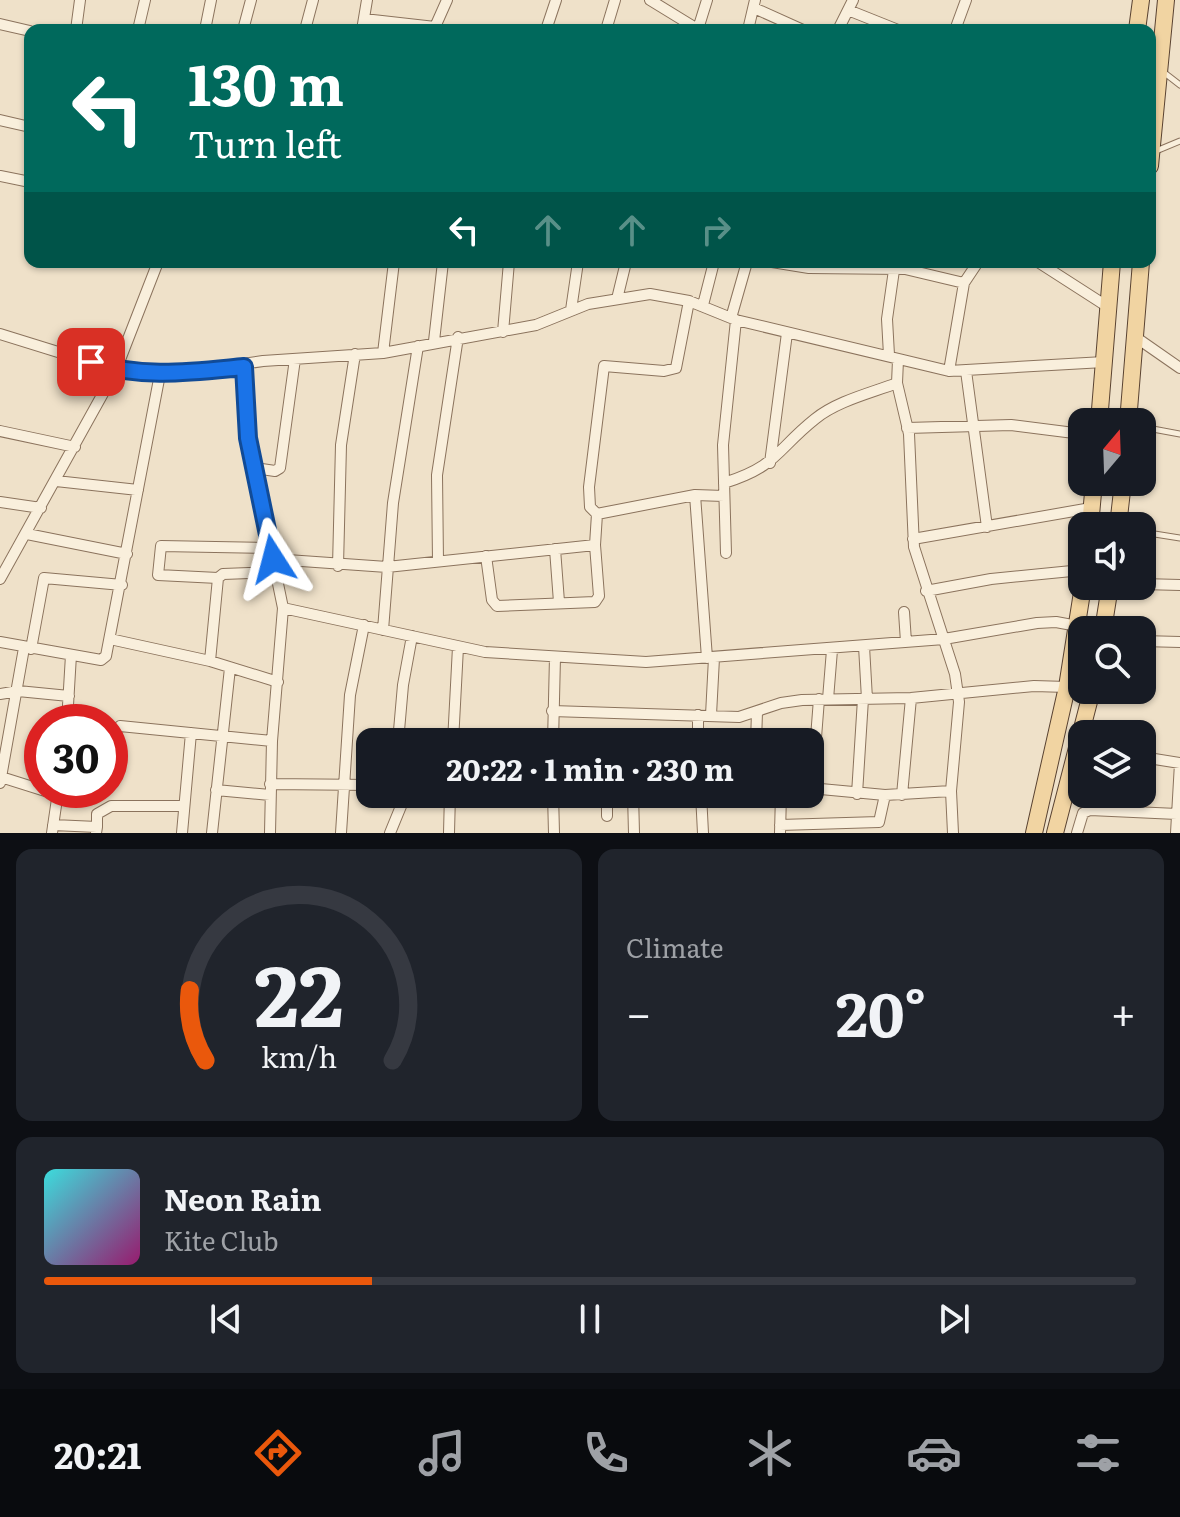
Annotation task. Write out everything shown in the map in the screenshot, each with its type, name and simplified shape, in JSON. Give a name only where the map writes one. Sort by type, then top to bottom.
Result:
[{"type":"main road","points":[[1138,24],[1141,0]]},
{"type":"main road","points":[[1156,103],[1159,69],[1156,44],[1166,0]]},
{"type":"main road","points":[[1100,408],[1111,268]]},
{"type":"main road","points":[[1129,408],[1140,268]]},
{"type":"main road","points":[[1091,512],[1092,496]]},
{"type":"main road","points":[[1034,833],[1068,681]]},
{"type":"main road","points":[[1055,833],[1068,791]]},
{"type":"street","points":[[77,24],[80,0]]},
{"type":"street","points":[[139,24],[145,0]]},
{"type":"street","points":[[206,24],[211,0]]},
{"type":"street","points":[[245,24],[251,0]]},
{"type":"street","points":[[307,24],[313,0]]},
{"type":"street","points":[[363,24],[367,0]]},
{"type":"street","points":[[436,24],[447,0]]},
{"type":"street","points":[[548,24],[556,0]]},
{"type":"street","points":[[608,24],[615,0]]},
{"type":"street","points":[[650,0],[665,5],[681,24]]},
{"type":"street","points":[[701,24],[707,0]]},
{"type":"street","points":[[957,24],[966,0]]},
{"type":"street","points":[[749,24],[754,4],[792,24]]},
{"type":"street","points":[[841,24],[850,5],[886,24]]},
{"type":"street","points":[[0,24],[24,30]]},
{"type":"street","points":[[0,120],[24,126]]},
{"type":"street","points":[[0,176],[24,181]]},
{"type":"street","points":[[0,579],[116,370],[156,268]]},
{"type":"street","points":[[383,353],[393,268]]},
{"type":"street","points":[[434,341],[442,268]]},
{"type":"street","points":[[503,332],[508,268]]},
{"type":"street","points":[[571,310],[577,268]]},
{"type":"street","points":[[617,299],[625,268]]},
{"type":"street","points":[[703,305],[712,268]]},
{"type":"street","points":[[726,553],[726,393],[734,319],[746,268]]},
{"type":"street","points":[[902,268],[887,319],[907,428],[913,539],[958,694],[958,731],[951,791],[953,833]]},
{"type":"street","points":[[906,268],[964,283]]},
{"type":"street","points":[[949,371],[964,283],[974,268]]},
{"type":"street","points":[[1047,268],[1108,307]]},
{"type":"street","points":[[0,334],[116,370],[160,374],[383,353],[434,341],[536,325],[571,310],[650,294],[689,301],[734,319],[787,333],[949,371],[1104,362]]},
{"type":"street","points":[[486,556],[494,604],[598,600],[597,514],[590,507],[589,487],[604,366],[664,371],[676,368],[689,301]]},
{"type":"street","points":[[770,463],[787,333]]},
{"type":"street","points":[[1134,336],[1180,368]]},
{"type":"street","points":[[438,561],[437,475],[458,337]]},
{"type":"street","points":[[383,630],[388,599],[387,567],[418,346]]},
{"type":"street","points":[[338,566],[341,445],[355,354]]},
{"type":"street","points":[[255,468],[275,471],[280,468],[295,359]]},
{"type":"street","points":[[244,367],[248,438],[283,608],[272,741],[270,833]]},
{"type":"street","points":[[966,371],[987,527]]},
{"type":"street","points":[[0,642],[104,659],[122,585],[160,374]]},
{"type":"street","points":[[724,483],[754,473],[770,463],[817,417],[897,383]]},
{"type":"street","points":[[907,428],[975,424],[1068,433]]},
{"type":"street","points":[[0,431],[75,447]]},
{"type":"street","points":[[56,481],[138,490]]},
{"type":"street","points":[[597,514],[695,495],[724,496]]},
{"type":"street","points":[[695,495],[710,658],[711,715]]},
{"type":"street","points":[[0,502],[41,508]]},
{"type":"street","points":[[913,539],[1091,508]]},
{"type":"street","points":[[27,534],[127,554]]},
{"type":"street","points":[[276,572],[223,574],[218,578],[158,575],[161,546],[271,554],[338,566],[387,567],[595,545]]},
{"type":"street","points":[[555,549],[559,602]]},
{"type":"street","points":[[926,591],[991,579],[1068,571]]},
{"type":"street","points":[[24,785],[1,780],[44,578],[122,585]]},
{"type":"street","points":[[210,661],[218,578]]},
{"type":"street","points":[[1156,584],[1180,585]]},
{"type":"street","points":[[283,608],[458,647],[646,662],[944,639],[1037,623],[1068,625]]},
{"type":"street","points":[[904,612],[906,642]]},
{"type":"street","points":[[341,833],[350,695],[364,625]]},
{"type":"street","points":[[399,728],[412,636]]},
{"type":"street","points":[[110,639],[210,661],[278,682]]},
{"type":"street","points":[[1156,641],[1180,642]]},
{"type":"street","points":[[857,794],[865,699],[864,646]]},
{"type":"street","points":[[454,728],[458,647]]},
{"type":"street","points":[[820,728],[832,650]]},
{"type":"street","points":[[68,704],[71,655]]},
{"type":"street","points":[[553,728],[555,657]]},
{"type":"street","points":[[212,833],[220,735],[230,668]]},
{"type":"street","points":[[552,711],[739,717],[781,703],[824,699],[911,698],[1047,685],[1067,687]]},
{"type":"street","points":[[0,694],[18,691],[69,696]]},
{"type":"street","points":[[902,795],[911,698]]},
{"type":"street","points":[[756,728],[757,712]]},
{"type":"street","points":[[698,715],[698,728]]},
{"type":"street","points":[[128,728],[272,741]]},
{"type":"street","points":[[182,833],[191,733]]},
{"type":"street","points":[[1156,759],[1180,763],[1176,833]]},
{"type":"street","points":[[216,790],[356,784]]},
{"type":"street","points":[[824,790],[885,795],[951,791]]},
{"type":"street","points":[[781,808],[780,829],[849,828],[881,820],[885,795]]},
{"type":"street","points":[[128,806],[184,806]]},
{"type":"street","points":[[56,808],[53,829],[96,830],[100,810],[106,808]]},
{"type":"street","points":[[390,833],[400,808]]},
{"type":"street","points":[[449,833],[450,808]]},
{"type":"street","points":[[553,808],[554,833]]},
{"type":"street","points":[[607,808],[607,816]]},
{"type":"street","points":[[633,808],[634,833]]},
{"type":"street","points":[[702,808],[703,833]]},
{"type":"street","points":[[1077,833],[1083,813],[1090,810],[1177,814]]},
{"type":"lane","points":[[1159,69],[1180,85]]},
{"type":"lane","points":[[1156,157],[1180,141]]},
{"type":"lane","points":[[1156,430],[1180,434]]},
{"type":"lane","points":[[1156,534],[1180,538]]},
{"type":"route","points":[[91,362],[116,370],[146,374],[244,367],[248,438],[261,489],[268,548],[273,559]]}]
